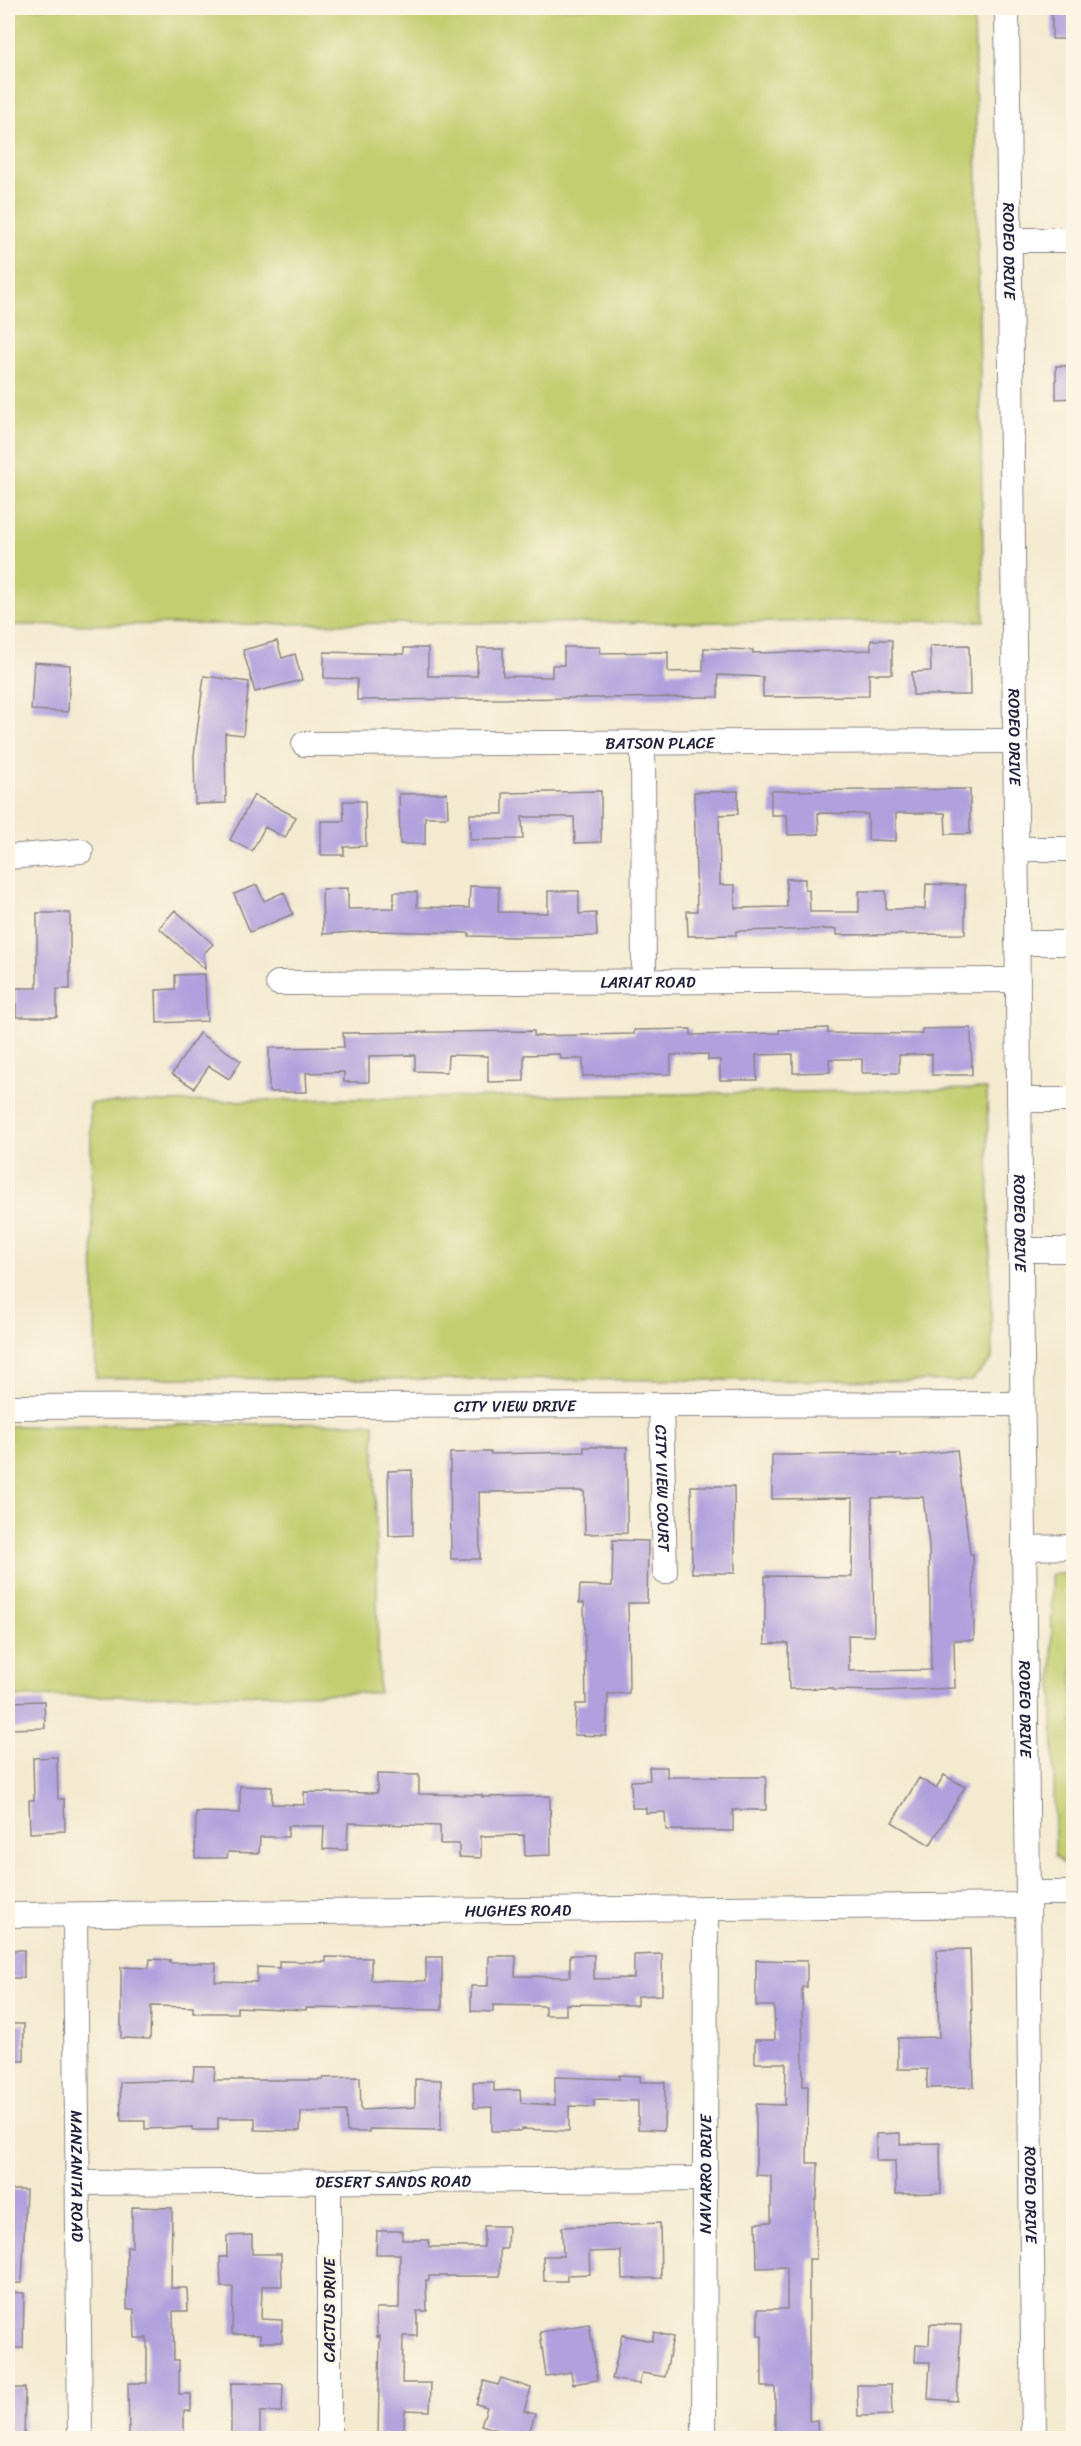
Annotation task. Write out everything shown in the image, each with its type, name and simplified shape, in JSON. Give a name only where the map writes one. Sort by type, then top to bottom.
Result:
[{"type":"street","name":"RODEO DRIVE","points":[[1006,8],[1034,2439]]},
{"type":"street","points":[[1009,240],[1074,240]]},
{"type":"street","name":"BATSON PLACE","points":[[304,744],[1015,741]]},
{"type":"street","points":[[643,743],[644,981]]},
{"type":"street","points":[[1016,849],[1074,849]]},
{"type":"street","points":[[8,857],[81,851]]},
{"type":"street","points":[[1017,943],[1074,943]]},
{"type":"street","name":"LARIAT ROAD","points":[[278,983],[1018,980]]},
{"type":"street","points":[[1019,1100],[1074,1100]]},
{"type":"street","points":[[1020,1250],[1074,1250]]},
{"type":"street","name":"CITY VIEW DRIVE","points":[[8,1407],[1022,1404]]},
{"type":"street","name":"CITY VIEW COURT","points":[[661,1406],[665,1572]]},
{"type":"street","points":[[1024,1548],[1074,1547]]},
{"type":"street","name":"HUGHES ROAD","points":[[8,1915],[706,1909],[1028,1899],[1074,1893]]},
{"type":"street","name":"NAVARRO DRIVE","points":[[704,2439],[706,1909]]},
{"type":"street","name":"MANZANITA ROAD","points":[[75,1915],[80,2439]]},
{"type":"street","name":"DESERT SANDS ROAD","points":[[79,2183],[705,2179]]},
{"type":"street","name":"CACTUS DRIVE","points":[[328,2439],[329,2182]]},
{"type":"green space","points":[[8,8],[974,8],[984,621],[8,625]]},
{"type":"green space","points":[[987,1089],[992,1359],[971,1381],[96,1378],[90,1103]]},
{"type":"green space","points":[[374,1423],[379,1693],[8,1697],[8,1426]]},
{"type":"green space","points":[[1051,1574],[1073,1574],[1073,1869],[1068,1869],[1055,1855]]},
{"type":"building","points":[[1052,8],[1074,8],[1074,39],[1052,39]]},
{"type":"building","points":[[1056,366],[1074,366],[1074,398],[1056,399]]},
{"type":"building","points":[[871,640],[892,640],[892,674],[869,674],[869,696],[763,697],[763,677],[718,675],[718,697],[357,700],[357,679],[324,678],[324,652],[404,654],[404,648],[428,648],[428,676],[477,676],[478,648],[503,648],[503,676],[552,677],[552,665],[564,665],[564,647],[600,647],[600,653],[668,652],[668,672],[703,671],[704,648],[753,650],[753,653],[871,650]]},
{"type":"building","points":[[277,641],[282,658],[295,654],[302,680],[255,692],[243,650]]},
{"type":"building","points":[[969,645],[970,695],[913,695],[912,672],[931,671],[930,646]]},
{"type":"building","points":[[34,662],[70,665],[68,712],[31,710]]},
{"type":"building","points":[[204,676],[249,682],[243,735],[225,733],[226,803],[195,804],[194,756]]},
{"type":"building","points":[[970,789],[970,834],[946,834],[945,813],[896,813],[896,841],[868,840],[868,814],[818,813],[819,834],[788,835],[787,815],[771,815],[771,791]]},
{"type":"building","points":[[601,791],[601,842],[575,843],[574,817],[522,817],[523,839],[470,840],[470,814],[503,814],[503,793]]},
{"type":"building","points":[[738,791],[738,814],[719,815],[720,885],[735,885],[735,908],[787,907],[786,879],[805,879],[805,890],[809,890],[810,912],[859,912],[859,891],[886,891],[886,909],[925,909],[926,884],[965,885],[965,934],[837,935],[837,929],[736,931],[736,935],[688,936],[687,911],[697,911],[694,792]]},
{"type":"building","points":[[447,793],[448,817],[425,817],[425,844],[400,844],[399,794]]},
{"type":"building","points":[[254,795],[296,817],[285,838],[265,827],[252,851],[230,840]]},
{"type":"building","points":[[343,801],[365,801],[366,846],[344,847],[344,855],[321,855],[321,821],[344,821]]},
{"type":"building","points":[[257,885],[264,901],[284,892],[293,914],[250,932],[234,894]]},
{"type":"building","points":[[470,886],[499,887],[498,912],[548,913],[548,891],[579,891],[579,914],[596,913],[597,936],[469,936],[469,933],[371,931],[323,934],[322,889],[348,888],[348,909],[394,908],[394,892],[417,892],[417,907],[469,908]]},
{"type":"building","points":[[175,910],[213,944],[204,953],[205,969],[159,928]]},
{"type":"building","points":[[37,913],[70,913],[70,989],[57,989],[57,1017],[16,1017],[16,988],[37,988]]},
{"type":"building","points":[[205,974],[207,1021],[157,1023],[156,990],[175,989],[175,975]]},
{"type":"building","points":[[828,1028],[828,1033],[922,1034],[922,1029],[971,1028],[972,1075],[932,1075],[932,1054],[899,1055],[899,1073],[862,1073],[862,1059],[829,1059],[830,1072],[793,1073],[793,1054],[756,1055],[757,1080],[720,1080],[720,1060],[708,1060],[708,1054],[671,1055],[671,1074],[583,1076],[583,1059],[561,1059],[560,1054],[524,1055],[524,1081],[488,1082],[488,1056],[448,1055],[447,1072],[415,1071],[415,1055],[369,1056],[369,1082],[344,1082],[344,1072],[306,1073],[307,1092],[269,1092],[269,1048],[344,1047],[343,1033],[534,1031],[534,1036],[634,1034],[634,1030],[691,1029],[691,1035],[779,1033],[779,1030]]},
{"type":"building","points":[[199,1033],[241,1061],[229,1079],[209,1066],[194,1088],[172,1074]]},
{"type":"building","points":[[584,1447],[627,1447],[627,1533],[585,1534],[584,1491],[479,1492],[480,1559],[451,1559],[450,1453],[584,1452]]},
{"type":"building","points":[[957,1450],[970,1554],[973,1554],[974,1640],[954,1640],[955,1688],[880,1691],[833,1690],[833,1688],[789,1689],[788,1643],[765,1644],[765,1576],[852,1577],[853,1498],[772,1499],[772,1455],[901,1454],[901,1457]],"holes":[[[923,1497],[929,1545],[931,1670],[849,1671],[848,1635],[874,1636],[872,1498]]]},
{"type":"building","points":[[412,1470],[413,1535],[389,1536],[388,1471]]},
{"type":"building","points":[[691,1486],[734,1486],[735,1573],[692,1573]]},
{"type":"building","points":[[613,1540],[648,1541],[647,1603],[628,1603],[629,1693],[608,1694],[606,1736],[574,1735],[576,1704],[586,1704],[584,1603],[579,1603],[580,1585],[612,1586]]},
{"type":"building","points":[[44,1701],[45,1728],[8,1729],[8,1702]]},
{"type":"building","points":[[57,1757],[58,1799],[64,1799],[65,1831],[30,1833],[29,1800],[34,1800],[33,1758]]},
{"type":"building","points":[[649,1767],[667,1767],[667,1777],[766,1777],[766,1810],[733,1810],[733,1831],[666,1830],[665,1812],[646,1813],[646,1808],[632,1808],[631,1781],[650,1780]]},
{"type":"building","points":[[377,1774],[419,1775],[419,1794],[482,1795],[482,1797],[550,1796],[551,1855],[525,1856],[524,1835],[481,1836],[481,1858],[459,1857],[459,1844],[440,1844],[440,1826],[348,1823],[347,1850],[323,1849],[324,1826],[288,1826],[288,1837],[260,1837],[259,1853],[228,1852],[227,1858],[195,1858],[196,1812],[240,1813],[240,1786],[272,1787],[272,1804],[304,1805],[304,1792],[377,1793]]},
{"type":"building","points":[[944,1775],[965,1787],[930,1845],[892,1822],[919,1778],[936,1788]]},
{"type":"building","points":[[970,1949],[974,2087],[927,2088],[927,2069],[898,2069],[898,2038],[939,2037],[937,1950]]},
{"type":"building","points":[[8,1950],[24,1950],[24,1978],[8,1978]]},
{"type":"building","points":[[662,1954],[662,1995],[637,1996],[637,2005],[566,2004],[566,2015],[545,2015],[545,2006],[493,2005],[493,2012],[471,2011],[471,1986],[488,1986],[489,1956],[516,1956],[515,1976],[570,1977],[570,1955],[594,1955],[594,1979],[634,1978],[634,1955]]},
{"type":"building","points":[[326,1957],[371,1958],[371,1980],[426,1981],[426,1957],[442,1957],[442,2010],[306,2008],[306,2010],[237,2007],[237,2013],[193,2013],[193,2007],[151,2006],[150,2039],[121,2038],[121,1967],[149,1968],[150,1959],[170,1960],[170,1963],[216,1963],[215,1981],[257,1982],[257,1967],[279,1968],[279,1961],[326,1962]]},
{"type":"building","points":[[756,1960],[807,1961],[807,1987],[802,1987],[803,2086],[808,2086],[807,2163],[818,2163],[817,2200],[815,2200],[816,2259],[809,2259],[809,2421],[817,2420],[818,2439],[775,2439],[775,2387],[762,2387],[762,2336],[758,2336],[758,2309],[787,2309],[787,2267],[757,2268],[756,2223],[771,2222],[771,2176],[756,2175],[756,2104],[785,2105],[786,2063],[755,2063],[755,2040],[775,2040],[774,2006],[756,2006]]},
{"type":"building","points":[[8,2024],[24,2024],[24,2061],[8,2061]]},
{"type":"building","points":[[194,2067],[215,2067],[214,2080],[323,2080],[323,2078],[360,2077],[361,2110],[415,2107],[415,2079],[441,2080],[441,2130],[369,2129],[369,2132],[347,2132],[346,2111],[301,2112],[300,2131],[255,2130],[255,2118],[218,2118],[218,2130],[193,2130],[193,2127],[145,2129],[145,2121],[121,2121],[120,2082],[193,2080]]},
{"type":"building","points":[[619,2075],[640,2076],[640,2082],[665,2082],[664,2130],[638,2129],[638,2101],[594,2100],[594,2107],[569,2106],[569,2131],[521,2129],[521,2131],[492,2131],[492,2107],[474,2108],[473,2082],[494,2082],[494,2091],[520,2090],[521,2103],[555,2105],[555,2077],[619,2079]]},
{"type":"building","points":[[900,2133],[900,2144],[940,2143],[941,2193],[896,2194],[895,2161],[876,2161],[876,2134]]},
{"type":"building","points":[[8,2190],[26,2190],[22,2283],[8,2283]]},
{"type":"building","points":[[132,2207],[172,2208],[171,2288],[187,2288],[188,2311],[173,2311],[174,2360],[179,2360],[179,2394],[191,2394],[191,2411],[184,2411],[184,2439],[129,2439],[128,2383],[147,2383],[147,2338],[135,2338],[134,2309],[127,2309],[127,2247],[132,2247]]},
{"type":"building","points":[[660,2223],[661,2278],[622,2279],[621,2251],[589,2252],[590,2274],[567,2275],[567,2281],[544,2281],[543,2256],[563,2256],[562,2227]]},
{"type":"building","points":[[484,2226],[508,2226],[507,2249],[500,2249],[500,2276],[429,2276],[429,2280],[426,2280],[427,2311],[417,2311],[417,2336],[403,2336],[402,2383],[431,2383],[430,2411],[405,2410],[403,2439],[378,2439],[380,2336],[377,2337],[376,2308],[399,2308],[400,2254],[376,2254],[377,2231],[402,2231],[402,2240],[429,2240],[429,2247],[484,2247]]},
{"type":"building","points":[[252,2235],[252,2254],[281,2254],[282,2286],[262,2286],[261,2319],[282,2320],[282,2342],[260,2342],[260,2335],[232,2334],[233,2287],[221,2287],[220,2257],[227,2257],[227,2236]]},
{"type":"building","points":[[8,2292],[24,2293],[23,2348],[8,2348]]},
{"type":"building","points":[[589,2324],[598,2380],[573,2384],[571,2372],[546,2376],[540,2332]]},
{"type":"building","points":[[930,2324],[961,2325],[957,2401],[928,2399],[930,2362],[915,2362],[916,2344],[929,2345]]},
{"type":"building","points":[[654,2332],[673,2337],[665,2377],[642,2373],[639,2384],[612,2379],[622,2335],[652,2341]]},
{"type":"building","points":[[501,2378],[531,2388],[524,2411],[535,2414],[527,2439],[481,2425],[487,2407],[476,2404],[484,2381],[498,2385]]},
{"type":"building","points":[[231,2383],[283,2384],[282,2412],[260,2412],[260,2439],[231,2439]]},
{"type":"building","points":[[857,2385],[891,2385],[892,2415],[858,2416]]},
{"type":"building","points":[[8,2388],[25,2388],[24,2439],[8,2439]]}]
